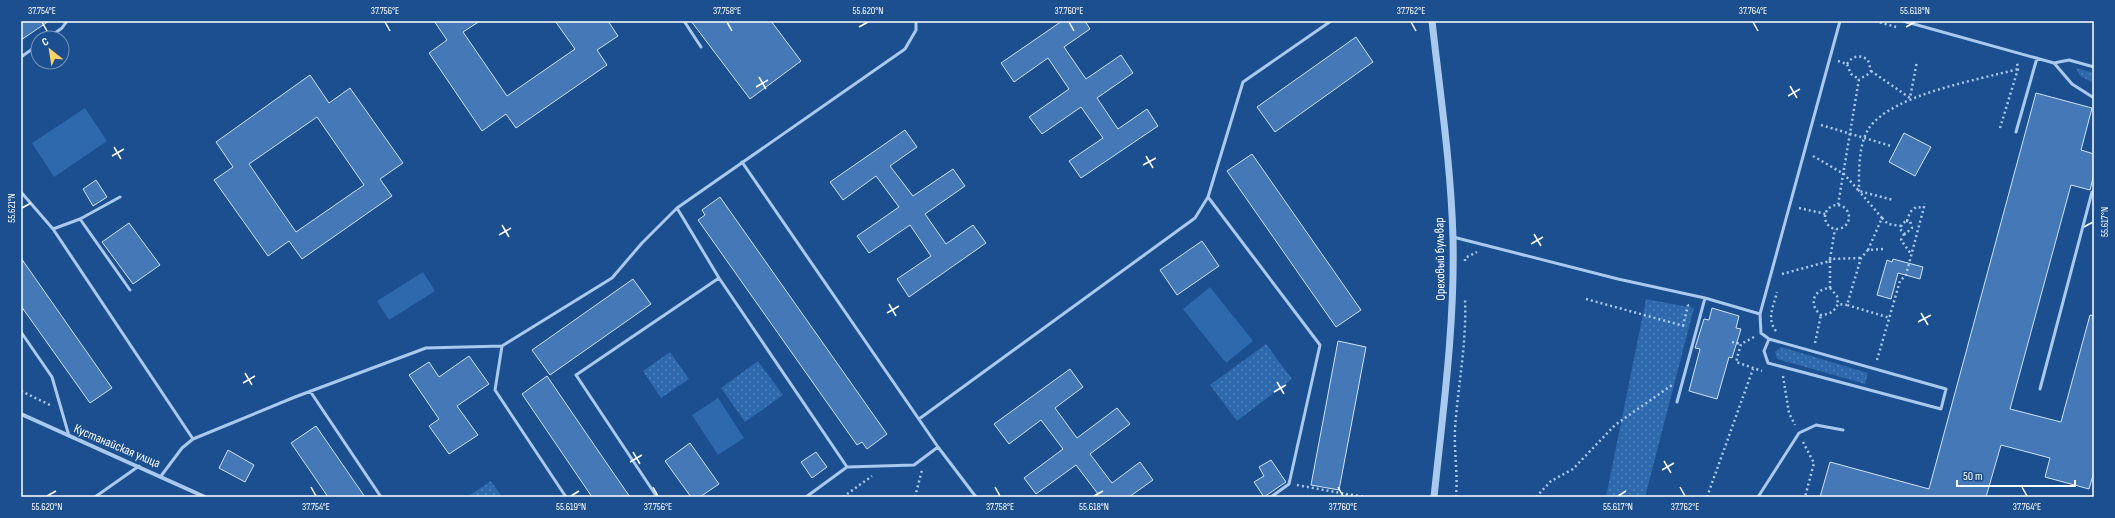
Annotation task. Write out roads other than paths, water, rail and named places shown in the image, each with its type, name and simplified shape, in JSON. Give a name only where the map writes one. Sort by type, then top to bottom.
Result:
[{"type":"street","name":"Ореховый бульвар","points":[[1432,21],[1446,144],[1453,237],[1452,315],[1434,497]]},
{"type":"street","name":"Кустанайская улица","points":[[21,414],[205,497]]},
{"type":"lane","points":[[59,30],[67,21]]},
{"type":"lane","points":[[684,21],[701,47]]},
{"type":"lane","points":[[161,476],[182,448],[193,439],[310,392],[426,348],[502,346],[612,278],[642,243],[677,208],[905,49],[916,30],[916,21]]},
{"type":"lane","points":[[919,419],[1195,218],[1208,197],[1243,82],[1331,21]]},
{"type":"lane","points":[[1769,339],[1764,351],[1768,363],[1941,409],[1946,389],[1769,339],[1761,333],[1760,314],[1840,21]]},
{"type":"lane","points":[[1903,21],[2054,63],[2069,60],[2094,67]]},
{"type":"lane","points":[[21,57],[30,51]]},
{"type":"lane","points":[[2016,132],[2037,58]]},
{"type":"lane","points":[[2054,63],[2072,84],[2094,98]]},
{"type":"lane","points":[[742,162],[938,447],[976,497]]},
{"type":"lane","points":[[21,192],[53,229],[193,439]]},
{"type":"lane","points":[[2040,389],[2092,192],[2094,192]]},
{"type":"lane","points":[[53,229],[80,219],[120,197]]},
{"type":"lane","points":[[1208,197],[1320,345],[1289,484],[1271,497]]},
{"type":"lane","points":[[677,208],[719,278],[847,467]]},
{"type":"lane","points":[[80,219],[130,290]]},
{"type":"lane","points":[[1453,237],[1618,279],[1705,298],[1760,314]]},
{"type":"lane","points":[[657,497],[576,375],[719,278]]},
{"type":"lane","points":[[1677,402],[1705,298]]},
{"type":"lane","points":[[21,332],[52,377],[69,436]]},
{"type":"lane","points":[[502,346],[495,390],[566,497]]},
{"type":"lane","points":[[310,392],[381,497]]},
{"type":"lane","points":[[1758,497],[1799,433],[1816,425],[1843,430]]},
{"type":"lane","points":[[806,497],[847,467],[914,465],[938,447]]},
{"type":"lane","points":[[95,497],[139,466]]}]
